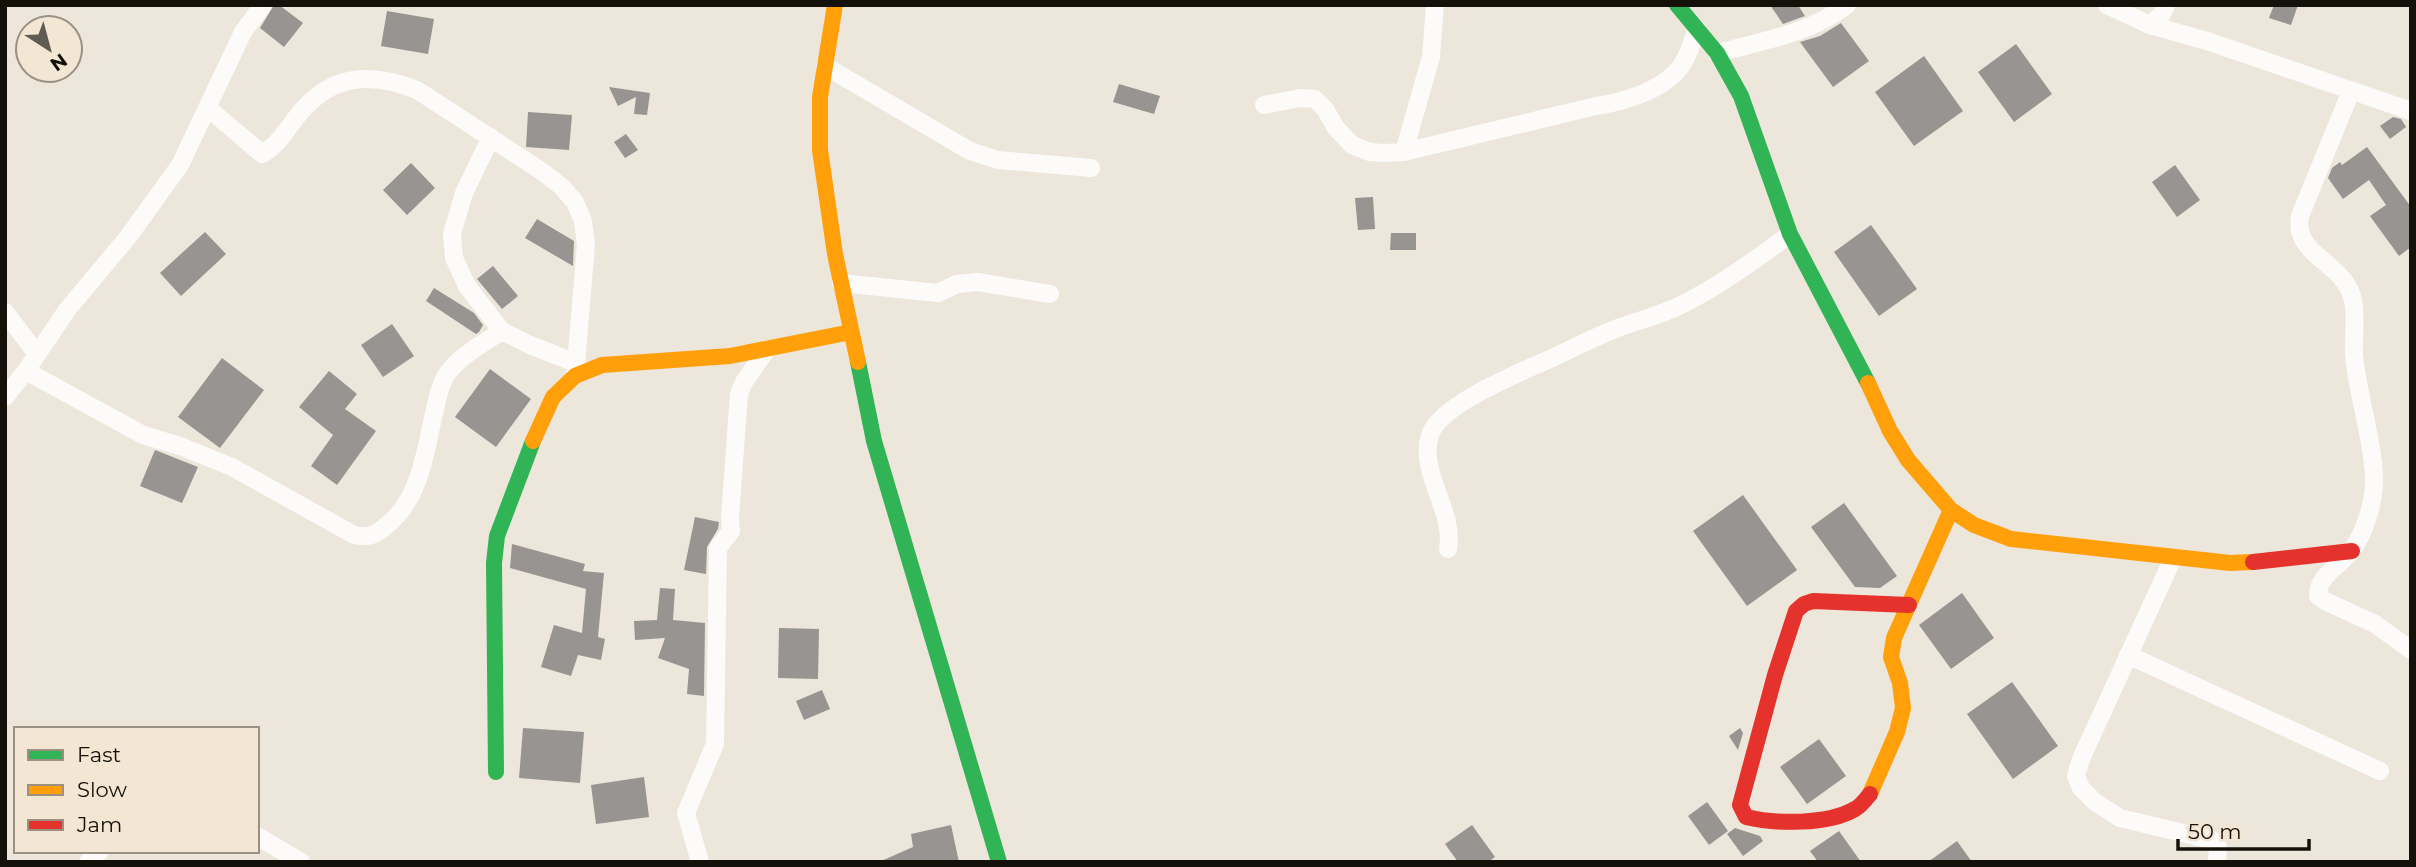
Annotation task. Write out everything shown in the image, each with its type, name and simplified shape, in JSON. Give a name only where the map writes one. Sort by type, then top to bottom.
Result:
[{"type":"street","points":[[5,397],[67,310],[128,237],[180,165],[243,32],[263,5]]},
{"type":"street","points":[[835,5],[820,97],[820,150],[841,283],[874,441],[999,862]]},
{"type":"street","points":[[1404,152],[1431,57],[1435,5]]},
{"type":"street","points":[[1677,5],[1717,53],[1741,96],[1790,234],[1857,358],[1890,431],[1908,460],[1951,510],[1974,525],[2011,539],[2173,558],[2231,563],[2267,562],[2352,551]]},
{"type":"street","points":[[1717,53],[1806,29],[1824,22],[1847,5]]},
{"type":"street","points":[[2107,5],[2150,24],[2411,111]]},
{"type":"street","points":[[2150,24],[2162,15],[2166,5]]},
{"type":"street","points":[[1264,105],[1300,98],[1315,99],[1352,145],[1370,152],[1404,152],[1596,106],[1623,102],[1640,95],[1680,68],[1697,29]]},
{"type":"street","points":[[825,66],[970,151],[998,160],[1091,168]]},
{"type":"street","points":[[208,108],[262,154],[289,129],[306,106],[325,91],[347,80],[375,78],[396,82],[417,90],[491,137],[562,187],[575,202],[583,221],[586,245],[575,369],[548,407],[497,536],[494,564],[496,772]]},
{"type":"street","points":[[2351,91],[2300,216],[2298,233],[2304,243],[2334,269],[2350,291],[2353,303],[2354,356],[2374,481],[2371,508],[2352,551],[2321,582],[2318,596],[2375,624],[2411,650]]},
{"type":"street","points":[[491,137],[464,193],[452,234],[454,258],[467,286],[502,331],[575,369],[730,356],[851,332]]},
{"type":"street","points":[[1448,548],[1450,535],[1447,518],[1426,452],[1431,432],[1447,415],[1481,390],[1516,372],[1617,328],[1682,305],[1790,234]]},
{"type":"street","points":[[841,283],[938,293],[957,284],[978,282],[1050,294]]},
{"type":"street","points":[[5,312],[37,354]]},
{"type":"street","points":[[26,371],[143,435],[180,446],[232,467],[354,536],[368,538],[396,518],[410,500],[420,473],[441,388],[450,370],[502,331]]},
{"type":"street","points":[[700,862],[686,813],[715,744],[718,548],[731,531],[739,394],[767,349]]},
{"type":"street","points":[[1909,605],[1814,601],[1804,604],[1796,611],[1775,675],[1740,805],[1746,817],[1764,821],[1816,820],[1845,814],[1858,808],[1871,793],[1897,732],[1903,708],[1900,683],[1891,657],[1894,638],[1909,605],[1951,510]]},
{"type":"street","points":[[2173,558],[2081,759],[2077,776],[2081,788],[2095,802],[2120,818],[2212,840],[2218,848],[2217,862]]},
{"type":"street","points":[[2128,655],[2381,771]]},
{"type":"street","points":[[259,837],[301,862]]},
{"type":"building","points":[[274,5],[279,5],[303,23],[284,47],[260,28]]},
{"type":"building","points":[[1770,5],[1798,5],[1805,16],[1783,24]]},
{"type":"building","points":[[2274,5],[2298,5],[2291,25],[2269,18]]},
{"type":"building","points":[[387,11],[434,19],[428,54],[381,46]]},
{"type":"building","points":[[1841,23],[1869,61],[1833,87],[1800,42],[1820,36]]},
{"type":"building","points":[[2016,44],[2052,94],[2014,122],[1978,72]]},
{"type":"building","points":[[1924,56],[1963,111],[1914,146],[1875,92]]},
{"type":"building","points":[[1119,84],[1160,96],[1154,114],[1113,102]]},
{"type":"building","points":[[609,87],[650,93],[647,115],[634,114],[636,97],[618,106]]},
{"type":"building","points":[[528,112],[572,115],[569,150],[526,147]]},
{"type":"building","points":[[2393,117],[2401,119],[2406,127],[2390,139],[2380,126]]},
{"type":"building","points":[[626,134],[638,150],[625,158],[614,142]]},
{"type":"building","points":[[2367,147],[2411,207],[2411,247],[2399,256],[2370,216],[2386,205],[2369,180],[2343,199],[2328,178],[2332,168],[2340,162],[2342,165]]},
{"type":"building","points":[[411,163],[435,188],[407,215],[383,190]]},
{"type":"building","points":[[2175,165],[2200,200],[2177,217],[2152,182]]},
{"type":"building","points":[[1373,197],[1375,229],[1358,230],[1355,198]]},
{"type":"building","points":[[537,219],[574,241],[573,266],[525,238]]},
{"type":"building","points":[[1871,225],[1917,289],[1879,316],[1834,252]]},
{"type":"building","points":[[205,232],[226,254],[181,296],[160,273]]},
{"type":"building","points":[[1391,233],[1416,233],[1416,250],[1390,250]]},
{"type":"building","points":[[493,266],[518,296],[502,309],[477,279]]},
{"type":"building","points":[[434,288],[474,313],[483,325],[479,332],[476,334],[426,301]]},
{"type":"building","points":[[392,324],[414,356],[383,377],[361,345]]},
{"type":"building","points":[[222,358],[264,390],[220,448],[178,417]]},
{"type":"building","points":[[490,369],[531,399],[496,447],[455,417]]},
{"type":"building","points":[[329,371],[357,394],[345,409],[376,431],[337,485],[311,466],[333,435],[299,407]]},
{"type":"building","points":[[155,450],[198,467],[182,503],[140,486]]},
{"type":"building","points":[[1743,495],[1797,570],[1747,606],[1693,531]]},
{"type":"building","points":[[1844,503],[1897,576],[1880,588],[1855,587],[1811,527]]},
{"type":"building","points":[[695,517],[719,522],[718,529],[707,547],[706,574],[684,570]]},
{"type":"building","points":[[512,544],[585,564],[583,571],[604,573],[598,637],[605,639],[601,660],[578,655],[571,676],[541,667],[554,625],[582,633],[586,589],[510,568]]},
{"type":"building","points":[[660,588],[675,589],[673,620],[705,623],[704,696],[687,694],[689,669],[658,658],[665,638],[635,640],[634,621],[657,620]]},
{"type":"building","points":[[1962,593],[1994,638],[1951,669],[1919,625]]},
{"type":"building","points":[[779,628],[819,629],[818,679],[778,678]]},
{"type":"building","points":[[2012,682],[2058,746],[2013,779],[1967,714]]},
{"type":"building","points":[[822,690],[830,709],[804,720],[796,701]]},
{"type":"building","points":[[523,728],[584,732],[580,783],[519,778]]},
{"type":"building","points":[[1740,728],[1743,733],[1738,750],[1729,736]]},
{"type":"building","points":[[1819,739],[1846,776],[1807,804],[1780,767]]},
{"type":"building","points":[[644,777],[649,817],[596,824],[591,785]]},
{"type":"building","points":[[1707,802],[1728,831],[1709,845],[1688,816]]},
{"type":"building","points":[[951,825],[959,862],[879,862],[913,847],[911,834]]},
{"type":"building","points":[[1472,825],[1495,857],[1488,862],[1458,862],[1445,844]]},
{"type":"building","points":[[1735,828],[1760,836],[1763,841],[1743,856],[1727,834]]},
{"type":"building","points":[[1839,831],[1861,862],[1818,862],[1810,851]]},
{"type":"building","points":[[1957,841],[1972,862],[1928,862]]},
{"type":"traffic: fast","points":[[1677,5],[1717,53],[1741,96],[1790,234],[1868,383]]},
{"type":"traffic: fast","points":[[858,362],[874,441],[999,862]]},
{"type":"traffic: fast","points":[[496,772],[494,563],[497,536],[533,441]]},
{"type":"traffic: slow","points":[[835,5],[820,97],[820,150],[835,254],[858,362]]},
{"type":"traffic: slow","points":[[533,441],[553,397],[575,376],[602,365],[730,356],[851,332]]},
{"type":"traffic: slow","points":[[1868,383],[1890,431],[1908,460],[1951,510],[1974,525],[2011,539],[2230,563],[2253,562]]},
{"type":"traffic: slow","points":[[1870,794],[1897,732],[1903,708],[1900,683],[1891,657],[1894,638],[1951,510]]},
{"type":"traffic: jam","points":[[2253,562],[2352,551]]},
{"type":"traffic: jam","points":[[1870,794],[1855,809],[1844,814],[1801,822],[1746,817],[1740,805],[1775,675],[1796,611],[1813,601],[1909,605]]}]
